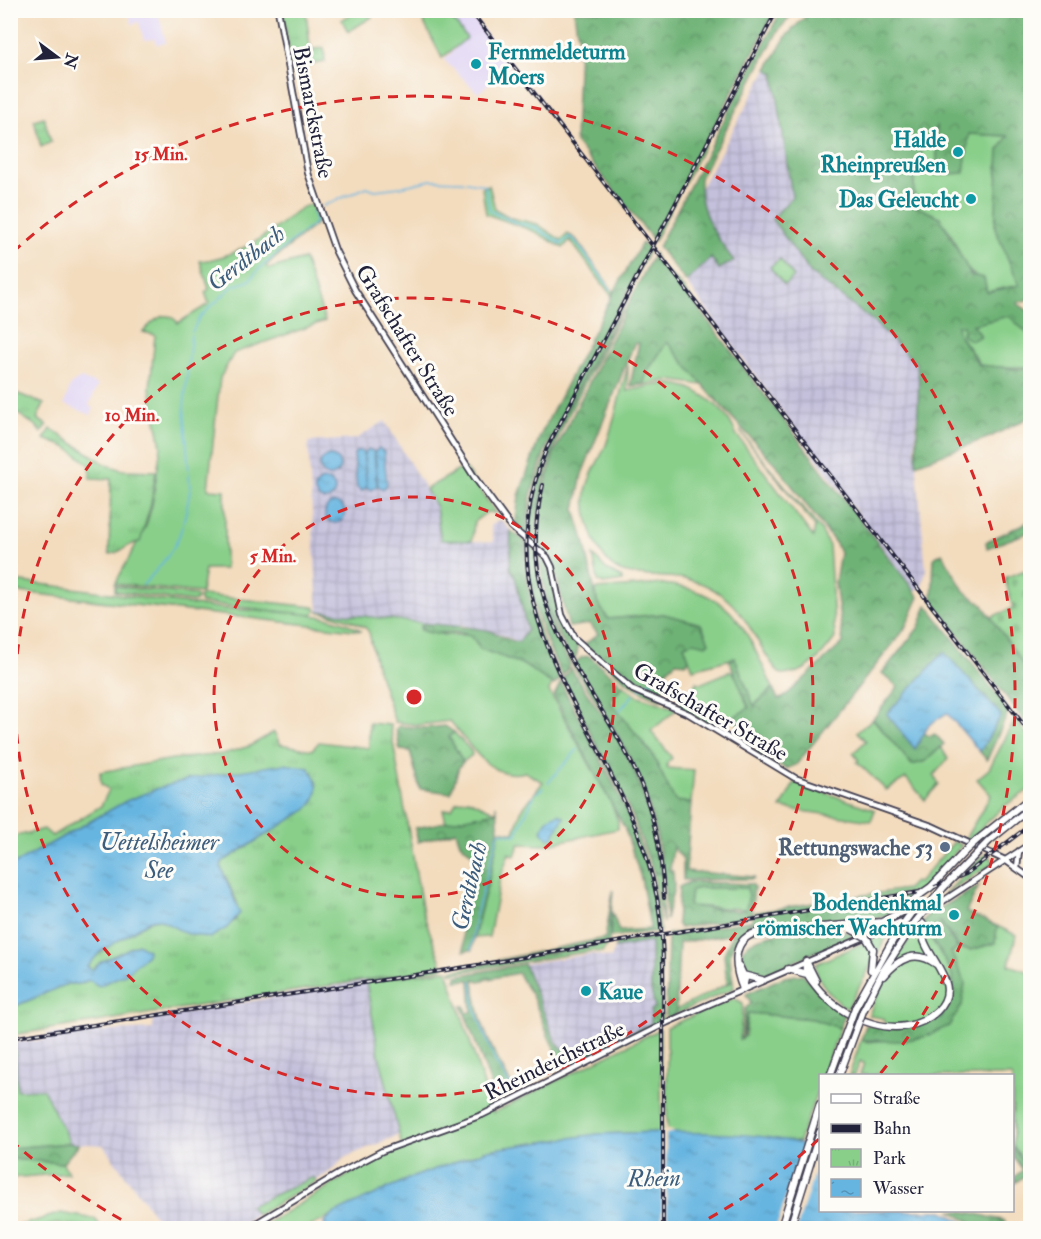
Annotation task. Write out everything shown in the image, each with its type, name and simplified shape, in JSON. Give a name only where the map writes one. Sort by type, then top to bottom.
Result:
[{"type":"highway","points":[[743,988],[736,965],[737,948],[747,936],[765,932],[882,922],[903,911],[931,887],[977,840],[1030,798]]},
{"type":"highway","points":[[840,1074],[871,993],[913,926],[927,907],[989,841],[1030,808]]},
{"type":"highway","points":[[831,1074],[868,980],[923,894]]},
{"type":"highway","points":[[788,969],[807,974],[831,1002],[845,1013],[868,1023],[893,1026],[916,1022],[935,1012],[944,1000],[946,981],[922,939],[921,923],[927,907]]},
{"type":"highway","points":[[837,927],[863,934],[873,949],[868,980]]},
{"type":"highway","points":[[743,988],[743,975],[739,964],[740,950],[749,939],[765,932]]},
{"type":"highway","points":[[871,993],[895,963],[905,957],[924,957],[940,968]]},
{"type":"highway","points":[[806,961],[807,974]]},
{"type":"highway","points":[[806,961],[831,1002]]},
{"type":"highway","points":[[743,975],[762,980]]},
{"type":"highway","points":[[781,1228],[819,1107]]},
{"type":"highway","points":[[790,1228],[819,1135]]},
{"type":"main road","name":"Bismarckstraße","points":[[278,10],[303,153],[322,220]]},
{"type":"main road","name":"Grafschafter Straße","points":[[322,220],[355,290],[464,461],[511,527],[547,557],[552,567],[558,603],[566,626],[587,652],[639,693],[689,714],[795,778],[910,818],[1005,860],[1030,878]]},
{"type":"main road","name":"Rheindeichstraße","points":[[248,1228],[340,1173],[382,1151],[482,1115],[668,1022],[934,907],[1030,844]]},
{"type":"main road","points":[[1017,868],[1019,851]]},
{"type":"shaded area","points":[[128,11],[158,11],[166,43],[156,44],[155,39],[144,40],[139,22],[132,24]]},
{"type":"shaded area","points":[[446,11],[468,11],[511,65],[478,93],[444,60],[466,38]]},
{"type":"shaded area","points":[[767,69],[774,73],[792,197],[873,321],[916,363],[919,379],[915,448],[926,570],[922,587],[915,591],[686,282],[711,258],[734,261],[710,227],[699,191]]},
{"type":"shaded area","points":[[81,378],[98,385],[89,406],[94,408],[91,415],[64,404],[71,384]]},
{"type":"shaded area","points":[[385,421],[436,507],[442,540],[494,542],[491,526],[500,519],[511,531],[510,568],[515,576],[527,631],[519,642],[498,633],[463,625],[454,627],[318,611],[308,442],[356,439]]},
{"type":"shaded area","points":[[651,942],[650,975],[655,1008],[651,1010],[651,1024],[576,1056],[568,1054],[553,1037],[524,964],[592,954],[611,958],[615,948]]},
{"type":"shaded area","points":[[366,981],[379,1055],[399,1135],[346,1157],[327,1174],[257,1213],[238,1228],[164,1228],[103,1145],[70,1143],[43,1090],[17,1090],[15,1042],[46,1040],[47,1034],[153,1029],[153,1018]]},
{"type":"green space","points":[[357,10],[368,11],[372,17],[348,32],[342,20]]},
{"type":"green space","name":"Halde Rheinpreußen","points":[[812,10],[1030,11],[1030,299],[1017,303],[1030,312],[1030,336],[1009,316],[972,325],[981,336],[971,341],[962,335],[963,326],[957,325],[958,333],[979,365],[1021,369],[1030,367],[1030,417],[990,437],[916,464],[919,379],[916,363],[873,321],[811,274],[772,219],[792,197],[774,73],[767,69],[787,35]],"holes":[[[937,126],[937,175],[964,173],[969,134],[1008,136],[999,150],[995,228],[1019,285],[987,292],[984,278],[971,275],[940,217],[915,206],[913,167]]]},
{"type":"green space","points":[[283,11],[306,11],[310,46],[313,49],[324,48],[325,62],[292,68]]},
{"type":"green space","points":[[418,11],[446,11],[467,38],[442,58]]},
{"type":"green space","points":[[574,11],[775,11],[654,241],[575,142],[579,44]]},
{"type":"green space","points":[[781,11],[795,11],[778,31],[700,178],[702,202],[709,222],[734,261],[719,269],[711,258],[686,282],[658,247]]},
{"type":"green space","points":[[44,117],[51,142],[41,147],[34,120]]},
{"type":"green space","points":[[937,124],[937,174],[969,134],[1008,136],[997,167],[995,228],[1019,285],[987,292],[980,278],[973,274],[964,263],[947,228],[915,206],[913,167]]},
{"type":"green space","points":[[489,185],[495,209],[511,218],[537,224],[561,240],[568,234],[576,239],[613,291],[611,295],[570,240],[563,248],[536,232],[486,214],[482,188]]},
{"type":"green space","points":[[312,204],[318,222],[266,266],[269,269],[304,259],[325,321],[234,353],[220,378],[208,489],[225,490],[225,569],[205,569],[201,593],[115,584],[146,526],[152,505],[161,446],[150,388],[155,335],[143,332],[160,317],[169,316],[178,323],[209,304],[205,292],[209,289],[200,261],[223,256],[247,246],[269,233],[304,206]]},
{"type":"green space","points":[[642,243],[650,249],[545,451],[531,495],[525,536],[515,528],[519,496],[540,436],[614,292]]},
{"type":"green space","points":[[654,253],[659,265],[680,284],[919,597],[904,630],[796,765],[786,769],[755,752],[760,745],[743,730],[733,717],[749,708],[729,660],[735,658],[754,706],[773,688],[778,699],[783,698],[843,643],[835,582],[840,553],[836,544],[777,466],[713,397],[667,342],[647,372],[643,385],[630,386],[639,343],[634,344],[582,474],[575,510],[597,602],[608,619],[664,614],[701,624],[709,642],[706,645],[694,642],[684,645],[689,659],[687,663],[676,662],[666,671],[661,699],[629,683],[584,645],[598,634],[590,624],[569,627],[553,563],[538,546],[541,500],[554,453]]},
{"type":"green space","points":[[780,259],[794,277],[784,285],[770,267]]},
{"type":"green space","points":[[629,295],[566,420],[563,419]]},
{"type":"green space","points":[[1001,316],[1011,317],[1030,336],[1030,367],[982,367],[958,333],[956,324],[963,326],[974,338],[979,332],[972,325]]},
{"type":"green space","points":[[667,341],[703,385],[668,380],[643,385],[647,372]]},
{"type":"green space","points":[[628,366],[627,391],[675,384],[707,398],[725,415],[736,434],[813,537],[815,527],[740,431],[821,530],[829,546],[835,638],[818,658],[804,669],[796,673],[779,673],[740,613],[723,596],[710,588],[686,579],[623,572],[614,568],[599,549],[586,510],[587,487],[606,445]]},
{"type":"green space","points":[[11,391],[44,404],[37,419],[47,425],[41,433],[36,426],[11,409]]},
{"type":"green space","points":[[563,419],[566,420],[553,450],[540,496],[536,544],[527,538],[535,491],[544,462]]},
{"type":"green space","points":[[51,429],[107,465],[123,470],[156,471],[151,504],[140,542],[109,554],[111,479],[90,478],[90,465],[68,448],[44,439]]},
{"type":"green space","points":[[464,467],[496,513],[487,512],[474,522],[472,541],[441,540],[436,507],[426,489]]},
{"type":"green space","points":[[1030,521],[1030,532],[987,548],[986,542]]},
{"type":"green space","points":[[511,531],[525,541],[527,577],[534,612],[545,646],[560,679],[554,685],[522,664],[480,649],[475,641],[462,633],[429,633],[420,630],[424,623],[471,628],[487,630],[519,642],[527,630],[515,576],[510,568]]},
{"type":"green space","points":[[527,543],[536,550],[547,609],[570,665],[562,676],[537,612],[530,578]]},
{"type":"green space","points":[[538,552],[549,568],[563,626],[577,645],[577,655],[572,663],[549,612]]},
{"type":"green space","points":[[942,553],[964,591],[983,605],[1030,674],[1030,728],[932,600],[934,558]]},
{"type":"green space","points":[[593,555],[607,570],[622,578],[622,581],[603,584],[598,581]]},
{"type":"green space","points":[[1030,568],[1030,674],[991,617],[1013,608],[1005,578]]},
{"type":"green space","points":[[11,581],[219,608],[312,615],[330,618],[362,631],[11,591]]},
{"type":"green space","points":[[663,584],[688,588],[707,595],[723,605],[735,617],[745,631],[773,688],[753,706],[735,658],[693,669],[683,645],[694,642],[664,614],[608,619],[597,602],[596,589]]},
{"type":"green space","points":[[115,586],[195,595],[196,601],[192,602],[115,591]]},
{"type":"green space","points":[[202,595],[314,607],[316,611],[312,615],[201,603],[199,598]]},
{"type":"green space","points":[[927,605],[1009,710],[987,760],[980,752],[1001,715],[944,652],[887,714],[915,749],[924,733],[929,736],[935,734],[944,744],[926,761],[912,765],[873,719],[898,687],[882,673],[919,627]]},
{"type":"green space","points":[[318,611],[424,623],[420,627],[443,635],[471,635],[480,649],[522,664],[553,683],[549,691],[611,803],[618,821],[618,829],[543,845],[519,844],[515,856],[509,853],[500,879],[489,937],[474,938],[500,830],[514,833],[521,811],[543,782],[525,772],[513,774],[491,766],[473,750],[450,721],[419,725],[395,722],[376,665],[369,632],[365,627]],"holes":[[[564,817],[549,839],[542,831],[548,819]]]},
{"type":"green space","points":[[589,656],[623,685],[610,701],[652,754],[675,801],[691,803],[686,871],[754,877],[753,879],[683,880],[683,859],[673,847],[670,871],[673,871],[674,887],[666,920],[660,849],[640,781],[615,729],[573,665],[582,657]]},
{"type":"green space","points":[[571,668],[615,734],[632,766],[645,800],[654,835],[661,871],[658,874],[653,871],[632,815],[563,679]]},
{"type":"green space","points":[[731,671],[738,679],[749,711],[712,727],[678,706],[697,682],[700,684]]},
{"type":"green space","points":[[561,682],[608,772],[636,833],[647,864],[660,931],[610,937],[612,912],[619,931],[650,929],[641,878],[625,829],[554,696]]},
{"type":"green space","points":[[623,685],[636,695],[677,709],[651,731],[672,758],[667,763],[667,768],[694,770],[691,803],[675,801],[652,754],[609,701]]},
{"type":"green space","points":[[873,719],[912,765],[926,761],[941,747],[948,759],[934,775],[939,784],[925,800],[906,778],[886,790],[857,762],[859,760],[853,753],[866,741],[857,732]]},
{"type":"green space","points":[[1015,720],[1030,738],[1030,789],[1003,807],[968,841],[965,839],[991,795],[977,779],[989,769]]},
{"type":"green space","points":[[369,723],[390,725],[423,913],[443,968],[11,1035],[11,1008],[67,984],[80,984],[89,980],[95,982],[138,944],[101,962],[92,970],[87,968],[93,960],[108,947],[151,920],[159,919],[215,932],[236,920],[237,902],[221,867],[222,862],[275,829],[220,776],[190,781],[136,799],[111,810],[11,866],[11,837],[44,829],[52,836],[101,806],[109,790],[101,784],[100,772],[173,759],[223,754],[250,746],[274,732],[280,744],[312,750],[319,742],[369,748]]},
{"type":"green space","points":[[399,726],[425,728],[445,726],[454,732],[449,737],[463,762],[459,767],[451,793],[420,789],[410,751],[400,750],[396,729]]},
{"type":"green space","points":[[454,732],[471,751],[472,755],[463,762],[449,737]]},
{"type":"green space","points":[[795,782],[875,810],[871,821],[781,808]]},
{"type":"green space","points":[[468,799],[496,812],[446,822],[443,810],[452,809],[456,802]]},
{"type":"green space","points":[[496,805],[498,821],[494,857],[472,950],[464,951],[462,911],[466,894],[478,871],[479,860],[460,843],[456,831],[418,842],[415,828],[496,812]]},
{"type":"green space","points":[[954,842],[962,845],[920,891],[845,903],[845,898],[907,889],[914,882],[918,883]]},
{"type":"green space","points":[[985,854],[993,859],[992,864],[944,895]]},
{"type":"green space","points":[[653,871],[658,873],[661,871],[663,923]]},
{"type":"green space","points":[[689,882],[752,884],[754,887],[751,914],[737,919],[680,928],[677,923],[679,887]],"holes":[[[747,888],[749,895],[746,909],[739,911],[689,906],[691,890]]]},
{"type":"green space","points":[[979,886],[966,912],[997,926],[995,943],[971,950],[959,948],[940,921],[958,949],[951,952],[965,983],[962,1005],[949,1026],[924,1037],[900,1041],[861,1040],[866,1025],[904,1027],[941,1018],[953,991],[953,982],[947,964],[931,938],[924,920],[932,909],[934,912]]},
{"type":"green space","points":[[747,888],[749,895],[746,909],[689,906],[691,890]]},
{"type":"green space","points":[[613,890],[609,942],[474,965],[605,938]]},
{"type":"green space","points":[[917,894],[894,913],[875,919],[750,932],[753,913],[757,912],[845,898],[847,905]]},
{"type":"green space","points":[[924,920],[931,938],[951,973],[953,991],[941,1018],[913,1028],[889,1029],[882,1018],[869,1016],[887,976],[897,964],[895,960]]},
{"type":"green space","points":[[750,921],[748,928],[736,940],[731,951],[730,964],[733,981],[727,984],[724,954],[733,934],[679,943],[676,1010],[674,1015],[666,1019],[668,934]]},
{"type":"green space","points":[[997,926],[1016,935],[1009,965],[1030,972],[1030,1170],[1014,1147],[1014,1074],[882,1074],[879,1072],[860,1074],[864,1063],[860,1061],[855,1074],[850,1074],[861,1040],[866,1042],[924,1037],[962,1005],[951,952],[959,948],[971,950],[995,943]]},
{"type":"green space","points":[[834,930],[858,934],[770,972],[754,976],[742,968],[742,951],[759,938],[784,933]]},
{"type":"green space","points":[[890,931],[847,1009],[831,995],[822,983],[818,977],[816,964]]},
{"type":"green space","points":[[660,936],[662,1022],[573,1066],[559,1055],[553,1046],[535,1002],[518,973],[479,981],[474,979],[478,1009],[487,1037],[514,1089],[506,1097],[502,1090],[493,1090],[462,1006],[465,1006],[467,1013],[472,1012],[470,980],[456,981],[457,976],[524,964],[556,1042],[569,1054],[576,1056],[651,1024],[651,1010],[655,1008],[651,990],[651,942],[615,948],[616,943]]},
{"type":"green space","points":[[608,944],[602,952],[591,951],[453,973],[450,971]]},
{"type":"green space","points":[[447,970],[493,1113],[660,1029],[662,1132],[598,1134],[488,1150],[408,1179],[307,1228],[259,1228],[402,1146],[379,1055],[366,981]]},
{"type":"green space","points":[[803,974],[835,1008],[845,1015],[840,1028],[813,1019],[748,1013],[742,1040],[745,1009],[751,1003],[746,994],[784,977]]},
{"type":"green space","points":[[733,981],[734,988],[674,1015],[676,1010]]},
{"type":"green space","points":[[734,998],[743,1003],[740,1040],[745,1036],[748,1013],[813,1019],[840,1028],[823,1074],[819,1074],[819,1087],[799,1142],[667,1132],[667,1027]]},
{"type":"green space","points":[[15,1042],[17,1090],[43,1089],[70,1143],[11,1148],[10,1043]]},
{"type":"green space","points":[[79,1144],[63,1163],[11,1159],[11,1148]]},
{"type":"green space","points":[[1014,1148],[1030,1172],[1014,1183],[1014,1177],[1023,1170],[1014,1157]]},
{"type":"green space","points":[[10,1159],[63,1163],[68,1173],[11,1178]]},
{"type":"green space","points":[[314,1177],[316,1182],[257,1215],[250,1206]]},
{"type":"green space","points":[[953,1212],[971,1213],[1003,1220],[1008,1226],[980,1228]]},
{"type":"green space","points":[[61,1213],[95,1219],[102,1228],[57,1224],[38,1228],[11,1228]]},
{"type":"water","points":[[379,448],[384,452],[387,485],[383,489],[378,486],[375,452]]},
{"type":"water","points":[[369,449],[374,452],[377,486],[372,490],[367,488],[364,453]]},
{"type":"water","points":[[359,450],[363,453],[367,487],[362,491],[357,488],[354,454]]},
{"type":"water","points":[[326,456],[334,456],[340,462],[340,470],[334,476],[326,476],[320,470],[320,462]]},
{"type":"water","points":[[321,480],[329,480],[335,486],[335,494],[329,500],[321,500],[315,494],[315,486]]},
{"type":"water","points":[[331,503],[339,503],[345,509],[345,517],[339,523],[331,523],[325,517],[325,509]]},
{"type":"water","points":[[944,652],[1001,715],[980,752],[947,713],[929,725],[915,749],[887,714]]},
{"type":"water","name":"Uettelsheimer See","points":[[284,764],[309,768],[316,779],[316,795],[306,810],[222,862],[221,867],[240,913],[227,928],[210,938],[185,933],[159,919],[151,920],[100,952],[87,967],[92,970],[101,962],[138,944],[148,950],[147,955],[125,974],[99,986],[89,980],[80,984],[67,984],[11,1008],[11,866],[126,801],[159,788],[190,779]]},
{"type":"water","points":[[559,814],[564,817],[553,837],[549,839],[543,833],[545,823],[549,818]]},
{"type":"water","name":"Rhein","points":[[662,1132],[722,1134],[762,1137],[801,1144],[819,1149],[819,1212],[945,1212],[973,1228],[683,1228],[686,1224],[668,1219],[654,1222],[650,1225],[652,1228],[325,1228],[324,1223],[335,1213],[408,1179],[488,1150],[598,1134]]},
{"type":"pier","points":[[666,1129],[676,1132],[666,1134],[667,1222],[662,1222],[662,1134],[658,1132]]},
{"type":"pier","points":[[804,1141],[819,1146],[819,1157],[797,1228],[776,1228]]},
{"type":"waterway","name":"Gerdtbach","points":[[323,206],[367,187],[375,190],[431,180],[485,185],[490,211],[517,223],[535,227],[562,244],[569,237],[574,239],[611,289]]},
{"type":"waterway","name":"Gerdtbach","points":[[192,332],[199,318],[233,286],[249,281],[259,269],[316,222],[312,211]]},
{"type":"waterway","name":"Gerdtbach","points":[[190,488],[184,407],[191,335]]},
{"type":"waterway","name":"Gerdtbach","points":[[143,585],[164,562],[181,532],[190,490]]},
{"type":"waterway","name":"Gerdtbach","points":[[639,689],[654,680],[669,677]]},
{"type":"waterway","name":"Gerdtbach","points":[[619,711],[633,695]]},
{"type":"waterway","name":"Gerdtbach","points":[[548,783],[578,749]]},
{"type":"waterway","name":"Gerdtbach","points":[[471,950],[475,918],[499,832],[516,835],[535,794],[543,788]]},
{"type":"waterway","name":"Gerdtbach","points":[[472,981],[475,1009],[495,1061],[514,1091]]},
{"type":"railway","points":[[470,10],[1030,733]]},
{"type":"railway","points":[[663,1228],[663,964],[657,898],[640,839],[616,784],[562,679],[540,627],[528,571],[529,512],[547,448],[777,10]]},
{"type":"railway","points":[[543,485],[536,527],[537,565],[545,600],[557,632],[612,727],[645,794],[655,828],[664,898]]},
{"type":"railway","points":[[10,1038],[447,970],[925,891],[966,874],[1030,825]]},
{"type":"place","name":"Fernmeldeturm Moers","points":[[476,64]]},
{"type":"place","name":"Halde Rheinpreußen","points":[[958,152]]},
{"type":"place","name":"Das Geleucht","points":[[971,199]]},
{"type":"place","name":"Rettungswache 53","points":[[945,847]]},
{"type":"place","name":"Bodendenkmal römischer Wachturm","points":[[954,915]]},
{"type":"place","name":"Kaue","points":[[586,991]]}]
